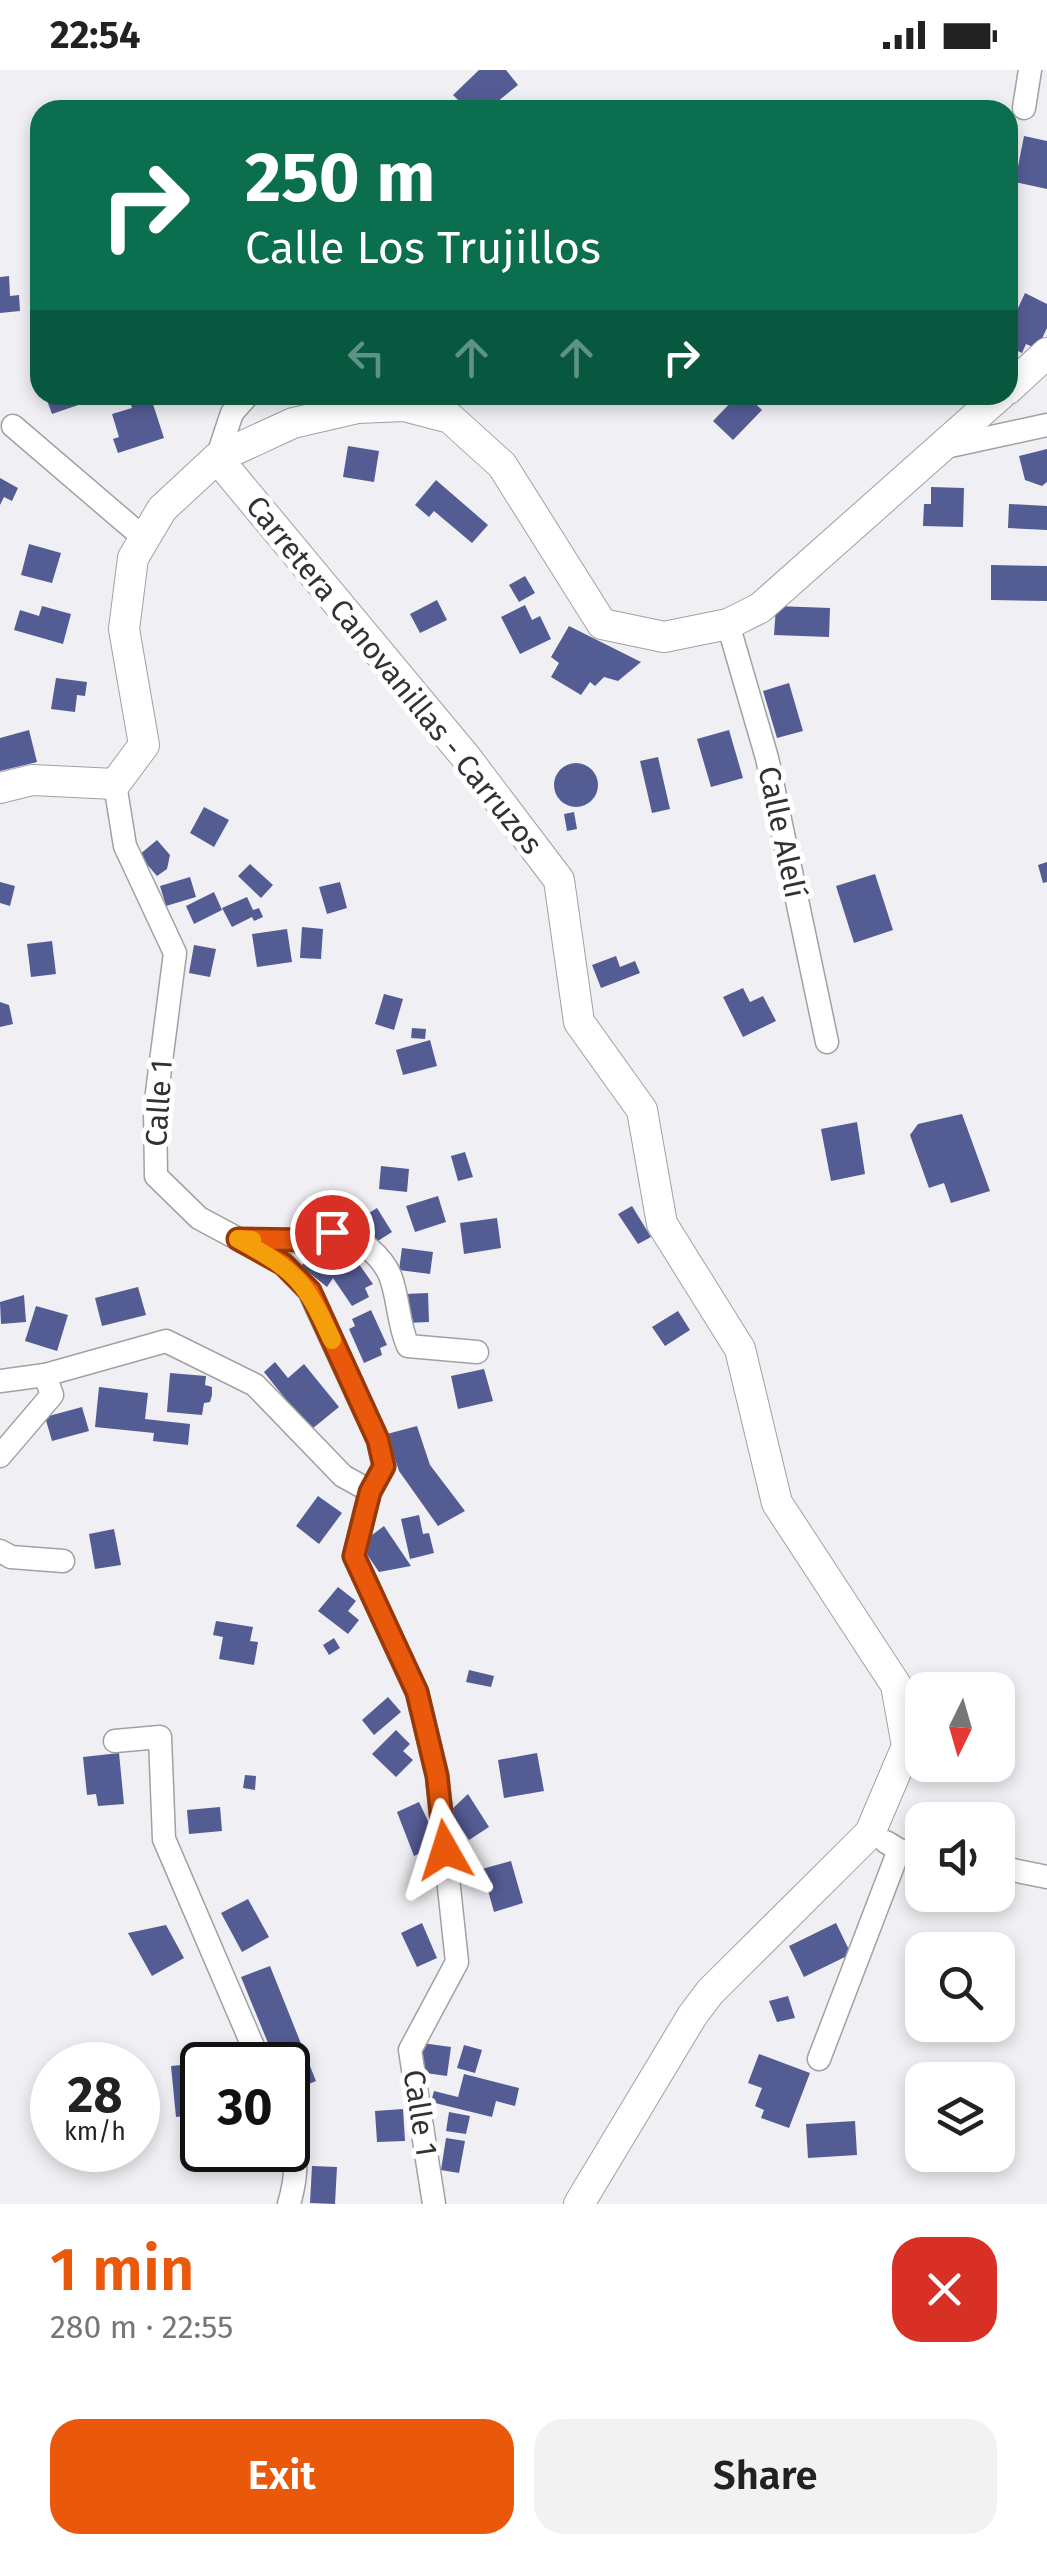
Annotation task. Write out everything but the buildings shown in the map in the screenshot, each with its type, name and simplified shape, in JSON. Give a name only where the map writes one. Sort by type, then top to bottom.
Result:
[{"type":"street","points":[[1024,108],[1030,70]]},
{"type":"street","points":[[1018,379],[1047,353]]},
{"type":"street","points":[[217,458],[232,413],[239,405]]},
{"type":"street","points":[[0,788],[32,780],[115,784],[144,745],[124,629],[133,558],[162,510],[217,458],[293,423],[358,408],[404,406],[450,418],[502,465],[602,624],[664,637],[728,624],[760,608],[989,405]]},
{"type":"street","points":[[942,448],[1047,425]]},
{"type":"street","points":[[13,426],[145,539]]},
{"type":"street","name":"Carretera Canovanillas - Carruzos","points":[[217,458],[465,756],[559,880],[579,1022],[642,1110],[662,1224],[740,1349],[776,1503],[896,1685],[907,1746],[870,1833],[710,1992],[579,2204]]},
{"type":"street","name":"Calle Alelí","points":[[728,624],[767,758],[826,1042]]},
{"type":"street","name":"Calle 1","points":[[115,784],[126,846],[175,953],[155,1108],[156,1176],[199,1218],[283,1264],[310,1291],[378,1440],[384,1466],[370,1492],[354,1556],[417,1692],[437,1776],[457,1962],[410,2050],[434,2204]]},
{"type":"street","points":[[238,1239],[291,1241],[332,1232],[344,1235],[384,1262],[408,1346],[477,1352]]},
{"type":"street","points":[[0,1380],[45,1375],[166,1341],[255,1385],[343,1476],[370,1492]]},
{"type":"street","points":[[0,1456],[52,1395],[45,1375]]},
{"type":"street","points":[[0,1551],[11,1557],[62,1561]]},
{"type":"street","points":[[115,1740],[160,1738],[164,1839],[252,2042]]},
{"type":"street","points":[[870,1833],[905,1849]]},
{"type":"street","points":[[819,2060],[905,1866]]},
{"type":"street","points":[[1015,1871],[1047,1877]]},
{"type":"street","points":[[289,2204],[294,2172]]},
{"type":"slow traffic","points":[[252,1240],[238,1239],[283,1264],[310,1291],[332,1340]]},
{"type":"route","points":[[332,1232],[308,1240],[238,1239],[283,1264],[310,1291],[378,1440],[384,1466],[370,1492],[354,1556],[417,1692],[437,1776],[445,1850]]}]
